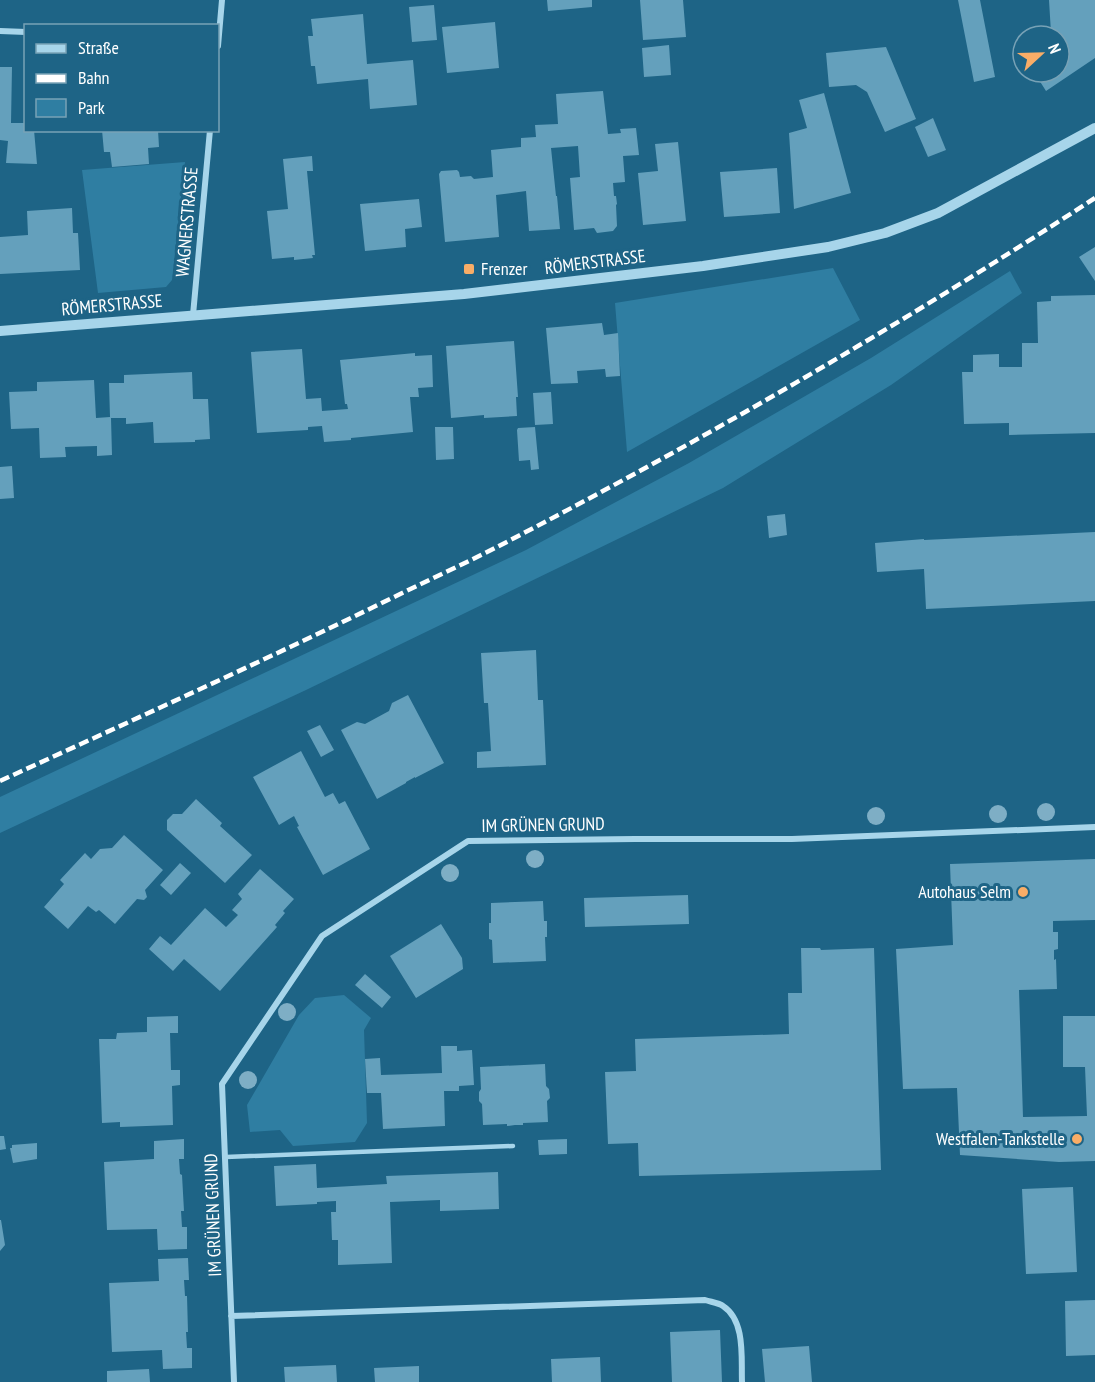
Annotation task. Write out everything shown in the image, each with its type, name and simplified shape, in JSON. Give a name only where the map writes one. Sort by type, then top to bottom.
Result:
[{"type":"street","points":[[219,26],[222,0]]},
{"type":"street","points":[[0,31],[24,32]]},
{"type":"street","name":"RÖMERSTRASSE","points":[[0,331],[464,294],[703,266],[828,248],[885,233],[938,213],[1095,128]]},
{"type":"street","name":"WAGNERSTRASSE","points":[[193,315],[210,132]]},
{"type":"street","name":"IM GRÜNEN GRUND","points":[[234,1382],[222,1084],[322,936],[468,841],[792,839],[1095,827]]},
{"type":"street","points":[[231,1316],[705,1300],[723,1306],[734,1317],[740,1334],[742,1382]]},
{"type":"lane","points":[[226,1157],[513,1146]]},
{"type":"green space","points":[[185,162],[172,280],[166,287],[98,293],[82,170]]},
{"type":"green space","points":[[833,268],[860,320],[627,452],[615,303]]},
{"type":"green space","points":[[1010,271],[1022,293],[891,385],[723,488],[306,690],[0,833],[0,797],[526,550],[689,463],[871,358]]},
{"type":"green space","points":[[344,995],[371,1018],[364,1030],[367,1123],[355,1142],[293,1146],[280,1130],[250,1132],[247,1105],[299,1015],[315,998]]},
{"type":"building","points":[[547,0],[592,0],[592,7],[548,11]]},
{"type":"building","points":[[640,0],[683,0],[686,37],[643,40]]},
{"type":"building","points":[[958,0],[980,0],[995,77],[974,82]]},
{"type":"building","points":[[1049,0],[1095,0],[1095,58],[1071,74],[1071,24],[1050,24]]},
{"type":"building","points":[[434,5],[437,40],[412,42],[409,7]]},
{"type":"building","points":[[363,14],[367,64],[413,60],[417,105],[370,109],[368,79],[317,84],[315,66],[311,66],[308,36],[313,36],[311,19]]},
{"type":"building","points":[[495,22],[499,68],[447,73],[442,27]]},
{"type":"building","points":[[669,45],[671,75],[644,77],[642,48]]},
{"type":"building","points":[[886,47],[916,119],[885,132],[867,92],[856,85],[829,87],[826,53]]},
{"type":"building","points":[[0,67],[12,67],[11,123],[24,123],[24,132],[34,132],[37,164],[6,163],[8,141],[0,140]]},
{"type":"building","points":[[1042,84],[1056,84],[1046,91]]},
{"type":"building","points":[[603,91],[608,134],[621,133],[620,129],[636,128],[639,155],[623,156],[625,182],[613,183],[617,204],[617,226],[613,231],[597,233],[594,228],[574,230],[570,178],[580,177],[578,146],[551,148],[560,229],[529,231],[526,191],[496,195],[499,237],[445,242],[439,174],[441,171],[457,170],[460,177],[471,176],[474,179],[493,177],[491,150],[521,147],[521,138],[536,137],[535,125],[558,124],[556,94]]},
{"type":"building","points":[[824,93],[851,193],[794,209],[789,133],[807,128],[799,100]]},
{"type":"building","points":[[933,118],[946,150],[928,157],[915,127]]},
{"type":"building","points":[[102,132],[158,132],[159,147],[148,148],[149,164],[112,167],[110,152],[104,152]]},
{"type":"building","points":[[678,142],[686,221],[643,225],[638,173],[658,171],[655,144]]},
{"type":"building","points":[[312,156],[313,171],[307,171],[315,255],[312,255],[313,258],[294,260],[294,257],[272,259],[267,211],[288,209],[283,159]]},
{"type":"building","points":[[777,168],[780,213],[724,217],[720,172]]},
{"type":"building","points":[[419,199],[422,227],[405,229],[406,247],[365,251],[360,204]]},
{"type":"building","points":[[72,208],[73,233],[78,233],[80,270],[0,274],[0,237],[28,235],[27,211]]},
{"type":"building","points":[[1095,247],[1095,281],[1079,257]]},
{"type":"building","points":[[1095,295],[1095,433],[1009,435],[1009,423],[964,424],[962,372],[973,372],[973,355],[999,354],[999,367],[1022,367],[1022,343],[1038,343],[1037,302],[1051,301],[1051,296]]},
{"type":"building","points":[[602,323],[604,335],[618,333],[620,376],[606,377],[605,369],[577,371],[578,383],[551,384],[546,328]]},
{"type":"building","points":[[514,341],[517,416],[484,418],[484,415],[451,418],[446,346]]},
{"type":"building","points":[[302,349],[306,399],[321,398],[322,411],[348,409],[345,404],[340,360],[415,353],[415,356],[432,355],[433,387],[418,388],[419,397],[410,397],[413,432],[324,442],[322,426],[308,427],[308,430],[257,433],[251,352]]},
{"type":"building","points":[[192,372],[193,399],[208,399],[210,439],[195,440],[195,442],[154,443],[153,422],[126,424],[126,418],[111,418],[112,455],[97,456],[97,446],[65,447],[66,457],[40,458],[39,428],[11,429],[9,392],[37,391],[37,382],[94,380],[96,418],[110,417],[109,383],[124,383],[124,375]]},
{"type":"building","points":[[551,392],[553,424],[535,425],[533,393]]},
{"type":"building","points":[[435,427],[453,427],[454,459],[436,460]]},
{"type":"building","points":[[535,427],[539,469],[531,470],[530,460],[519,461],[517,430],[518,428]]},
{"type":"building","points":[[12,466],[14,498],[0,499],[0,467]]},
{"type":"building","points":[[785,514],[787,535],[769,538],[767,516]]},
{"type":"building","points":[[1095,532],[1095,601],[926,609],[924,569],[877,572],[875,543]]},
{"type":"building","points":[[536,650],[538,700],[543,700],[546,765],[477,768],[477,752],[491,751],[488,703],[484,703],[481,653]]},
{"type":"building","points":[[408,695],[444,763],[377,799],[341,730],[357,722],[365,724],[389,711],[392,703]]},
{"type":"building","points":[[320,725],[334,750],[321,757],[307,731]]},
{"type":"building","points":[[301,751],[325,797],[333,793],[339,804],[345,801],[370,849],[323,875],[297,827],[299,826],[294,816],[279,825],[253,777]]},
{"type":"building","points":[[196,799],[222,823],[220,826],[252,855],[225,883],[167,830],[167,820],[173,814],[182,814]]},
{"type":"building","points":[[124,835],[163,870],[145,890],[147,897],[144,900],[137,899],[115,924],[99,910],[96,912],[88,906],[68,929],[44,907],[64,884],[60,880],[85,853],[91,859],[100,849],[112,848]]},
{"type":"building","points":[[1095,859],[1095,920],[1053,921],[1053,932],[1058,932],[1058,949],[1054,950],[1057,989],[1019,990],[1023,1117],[1087,1116],[1085,1067],[1063,1067],[1063,1016],[1095,1016],[1095,1161],[1059,1162],[960,1155],[957,1088],[903,1089],[896,949],[953,945],[950,864]]},
{"type":"building","points":[[180,863],[191,873],[171,895],[160,885]]},
{"type":"building","points":[[260,869],[294,899],[283,911],[285,913],[275,925],[277,927],[220,991],[184,959],[173,971],[149,949],[160,936],[171,945],[205,908],[226,927],[238,915],[232,910],[242,899],[238,894]]},
{"type":"building","points":[[688,895],[689,924],[585,927],[584,898]]},
{"type":"building","points":[[543,901],[544,921],[547,921],[546,961],[493,963],[492,940],[489,939],[491,903]]},
{"type":"building","points":[[441,924],[462,958],[463,969],[416,998],[390,956]]},
{"type":"building","points":[[801,948],[820,948],[821,950],[874,948],[881,1170],[639,1176],[638,1143],[608,1144],[605,1072],[636,1071],[635,1039],[789,1034],[788,993],[802,993]]},
{"type":"building","points":[[365,974],[391,997],[382,1008],[355,985]]},
{"type":"building","points":[[178,1016],[178,1033],[170,1033],[171,1070],[180,1070],[180,1085],[172,1086],[173,1125],[120,1127],[120,1122],[102,1123],[99,1039],[116,1039],[117,1033],[147,1032],[147,1017]]},
{"type":"building","points":[[441,1046],[457,1046],[457,1051],[472,1050],[474,1085],[459,1086],[459,1091],[444,1091],[445,1126],[383,1129],[381,1093],[367,1093],[365,1059],[380,1058],[381,1075],[442,1073]]},
{"type":"building","points":[[545,1064],[546,1086],[549,1089],[550,1098],[547,1101],[548,1122],[507,1126],[507,1124],[483,1125],[482,1104],[479,1101],[480,1067]]},
{"type":"building","points":[[0,1136],[4,1136],[6,1149],[0,1150]]},
{"type":"building","points":[[184,1139],[184,1159],[179,1159],[184,1211],[181,1211],[182,1227],[187,1227],[187,1249],[158,1250],[157,1229],[107,1230],[104,1162],[154,1159],[154,1141]]},
{"type":"building","points":[[567,1139],[567,1154],[539,1155],[538,1140]]},
{"type":"building","points":[[37,1143],[37,1159],[13,1163],[10,1148],[12,1145]]},
{"type":"building","points":[[316,1164],[317,1188],[387,1184],[386,1176],[498,1172],[499,1209],[440,1211],[440,1200],[390,1202],[392,1263],[338,1265],[338,1240],[332,1240],[331,1212],[336,1212],[336,1201],[276,1206],[274,1166]]},
{"type":"building","points":[[1073,1187],[1077,1272],[1026,1274],[1022,1189]]},
{"type":"building","points":[[0,1220],[5,1245],[0,1251]]},
{"type":"building","points":[[188,1258],[189,1280],[184,1280],[185,1296],[187,1296],[187,1348],[192,1348],[192,1368],[163,1369],[162,1350],[112,1352],[109,1283],[159,1281],[158,1259]]},
{"type":"building","points":[[1095,1300],[1095,1355],[1066,1356],[1065,1301]]},
{"type":"building","points":[[720,1330],[722,1382],[672,1382],[670,1332]]},
{"type":"building","points":[[809,1346],[812,1382],[765,1382],[762,1349]]},
{"type":"building","points":[[600,1357],[601,1382],[552,1382],[551,1359]]},
{"type":"building","points":[[336,1365],[337,1382],[285,1382],[284,1367]]},
{"type":"building","points":[[419,1366],[419,1382],[375,1382],[374,1368]]},
{"type":"building","points":[[149,1369],[150,1382],[107,1382],[107,1371]]},
{"type":"railway","points":[[0,781],[342,622],[484,554],[574,507],[875,336],[1095,198]]},
{"type":"place","name":"Frenzer","points":[[469,269]]},
{"type":"place","name":"Autohaus Selm","points":[[1023,892]]},
{"type":"place","name":"Westfalen-Tankstelle","points":[[1077,1139]]}]
